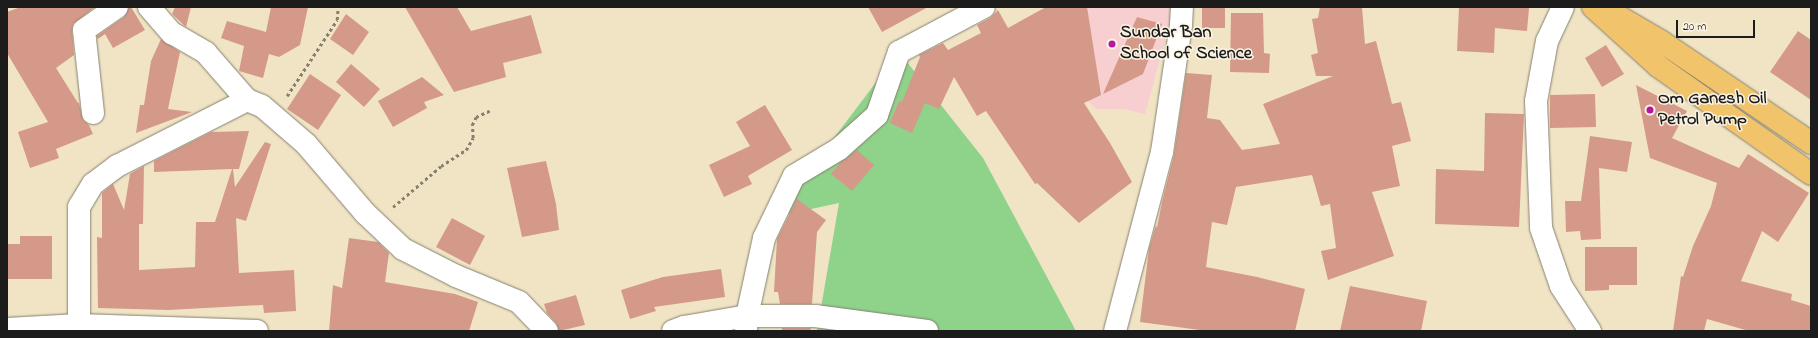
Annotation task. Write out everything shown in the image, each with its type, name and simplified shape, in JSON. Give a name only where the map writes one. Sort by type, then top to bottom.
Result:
[{"type":"highway","points":[[1592,7],[1658,66],[1811,174]]},
{"type":"highway","points":[[1603,7],[1662,42],[1811,143]]},
{"type":"street","points":[[93,113],[84,30],[117,7]]},
{"type":"street","points":[[149,7],[172,33],[206,52],[246,100],[262,106],[306,144],[374,222],[403,249],[456,276],[518,302],[547,331]]},
{"type":"street","points":[[747,324],[764,238],[794,176],[839,149],[877,115],[899,52],[984,7]]},
{"type":"street","points":[[1115,331],[1162,152],[1181,25],[1182,7]]},
{"type":"street","points":[[1563,7],[1547,41],[1536,101],[1541,228],[1561,286],[1590,331]]},
{"type":"street","points":[[79,326],[79,207],[93,184],[117,166],[246,100]]},
{"type":"street","points":[[673,331],[684,327],[747,324],[815,316],[927,331]]},
{"type":"street","points":[[7,329],[79,326],[257,331]]},
{"type":"path","points":[[273,116],[337,20],[338,7]]},
{"type":"path","points":[[374,222],[441,166],[466,150],[473,138],[472,125],[476,117],[491,110]]},
{"type":"shaded area","name":"Sundar Ban School of Science","points":[[1053,7],[1174,7],[1145,114],[1124,109],[1096,109],[1067,81]]},
{"type":"green space","points":[[899,52],[983,158],[1076,331],[817,331],[839,203],[774,217]]},
{"type":"building","points":[[21,7],[95,7],[73,24],[72,31],[74,55],[56,68],[79,103],[83,120],[89,125],[93,134],[56,149],[59,158],[30,168],[18,132],[48,122],[7,53],[7,12]]},
{"type":"building","points":[[129,7],[131,7],[145,30],[113,48],[105,34],[98,39],[97,36],[124,17]]},
{"type":"building","points":[[175,7],[191,7],[186,27],[172,14]]},
{"type":"building","points":[[271,7],[308,7],[300,45],[279,57],[269,54],[263,78],[239,71],[244,46],[221,38],[227,21],[266,32]]},
{"type":"building","points":[[405,7],[457,7],[471,31],[531,15],[542,53],[503,63],[506,77],[454,92]]},
{"type":"building","points":[[868,7],[928,7],[882,32]]},
{"type":"building","points":[[1046,7],[1087,7],[1101,95],[1084,103],[1110,143],[1132,182],[1079,223],[1037,183],[1035,184],[986,111],[977,116],[954,77],[939,109],[925,103],[912,133],[890,123],[899,101],[902,102],[920,57],[919,55],[943,43],[948,50],[981,33],[977,25],[990,18],[998,10],[1008,28]]},
{"type":"building","points":[[1202,7],[1225,7],[1225,28],[1202,28]]},
{"type":"building","points":[[1320,7],[1362,7],[1365,44],[1376,41],[1392,104],[1401,102],[1411,141],[1392,146],[1400,186],[1372,192],[1394,256],[1328,280],[1321,251],[1336,248],[1330,204],[1321,206],[1312,175],[1236,187],[1227,225],[1212,222],[1206,267],[1257,277],[1305,289],[1295,331],[1207,331],[1140,322],[1149,249],[1156,225],[1157,228],[1174,155],[1186,73],[1212,75],[1207,118],[1220,120],[1242,150],[1280,144],[1263,104],[1333,76],[1316,76],[1311,55],[1318,53],[1312,19],[1318,18]]},
{"type":"building","points":[[1459,7],[1529,8],[1527,31],[1495,28],[1494,53],[1457,51]]},
{"type":"building","points":[[1231,13],[1263,13],[1264,53],[1270,54],[1269,73],[1230,72]]},
{"type":"building","points":[[346,14],[369,32],[353,55],[330,39]]},
{"type":"building","points":[[1137,17],[1162,24],[1143,74],[1103,94]]},
{"type":"building","points":[[1798,31],[1811,40],[1811,100],[1770,72]]},
{"type":"building","points":[[161,39],[180,52],[168,109],[192,112],[136,133],[140,105],[144,105],[151,61]]},
{"type":"building","points":[[1606,45],[1624,74],[1602,87],[1585,58]]},
{"type":"building","points":[[351,64],[380,89],[364,107],[336,82]]},
{"type":"building","points":[[310,74],[341,95],[318,130],[287,109]]},
{"type":"building","points":[[422,77],[444,95],[424,102],[427,108],[393,127],[378,101]]},
{"type":"building","points":[[1636,85],[1687,111],[1672,138],[1739,168],[1748,154],[1809,193],[1778,242],[1762,231],[1741,281],[1792,294],[1791,300],[1811,306],[1811,331],[1749,331],[1707,319],[1704,331],[1673,331],[1681,276],[1683,277],[1693,246],[1711,206],[1717,183],[1650,158]]},
{"type":"building","points":[[1595,94],[1596,127],[1550,128],[1550,95]]},
{"type":"building","points":[[765,105],[792,150],[748,176],[752,184],[724,197],[709,165],[750,146],[736,122]]},
{"type":"building","points":[[1485,113],[1524,114],[1519,227],[1435,224],[1436,169],[1484,171]]},
{"type":"building","points":[[249,131],[239,169],[233,169],[235,187],[265,142],[271,144],[246,221],[236,218],[239,273],[294,270],[296,311],[264,313],[263,305],[168,310],[98,308],[97,237],[102,238],[102,193],[113,184],[124,210],[130,174],[144,166],[143,224],[139,224],[139,270],[195,267],[196,222],[215,222],[232,169],[154,172],[154,161],[211,132]]},
{"type":"building","points":[[1590,136],[1632,142],[1627,172],[1599,168],[1601,239],[1581,240],[1580,231],[1566,232],[1565,201],[1581,201]]},
{"type":"building","points":[[857,150],[874,165],[852,191],[831,174],[840,163]]},
{"type":"building","points":[[546,161],[556,204],[559,230],[522,237],[507,168]]},
{"type":"building","points":[[797,199],[826,220],[817,232],[812,304],[780,304],[778,292],[774,292],[777,239]]},
{"type":"building","points":[[452,218],[485,236],[470,265],[436,247]]},
{"type":"building","points":[[20,236],[52,236],[52,279],[7,279],[7,244],[20,244]]},
{"type":"building","points":[[349,238],[378,242],[389,253],[385,282],[455,294],[478,302],[469,331],[329,331],[333,285],[342,288]]},
{"type":"building","points":[[1585,247],[1637,247],[1637,285],[1609,285],[1609,290],[1585,291]]},
{"type":"building","points":[[721,269],[725,297],[654,307],[656,311],[630,319],[621,290],[663,277]]},
{"type":"building","points":[[1350,286],[1427,301],[1421,331],[1340,331]]},
{"type":"building","points":[[576,295],[585,325],[559,331],[556,323],[547,313],[544,304]]},
{"type":"building","points":[[782,328],[811,328],[810,331],[782,331]]},
{"type":"place","name":"Sundar Ban School of Science","points":[[1112,44]]},
{"type":"place","name":"Om Ganesh Oil Petrol Pump","points":[[1650,110]]}]
